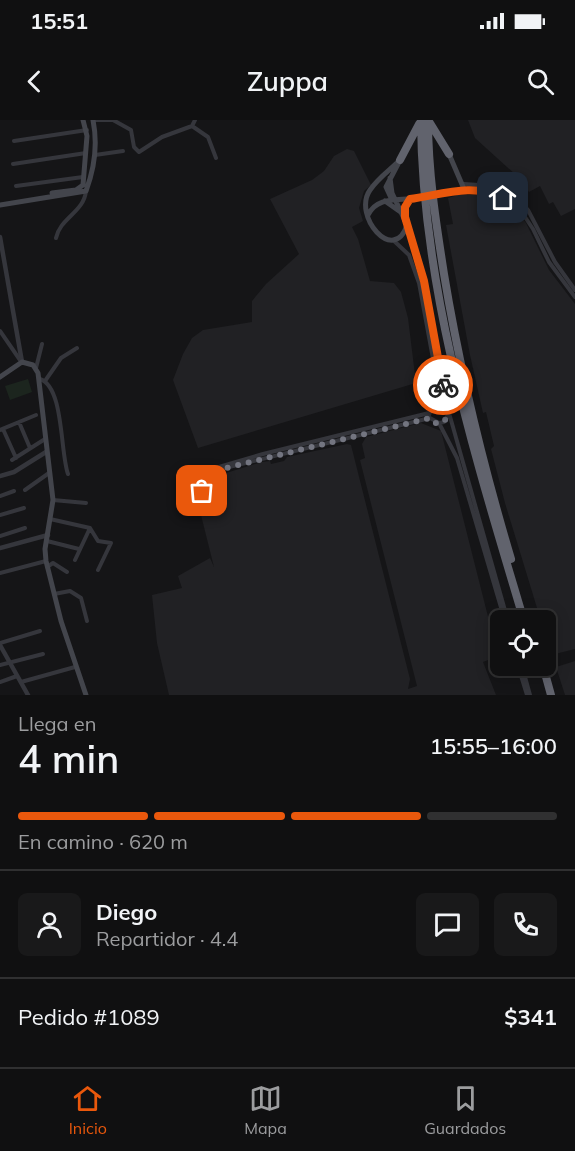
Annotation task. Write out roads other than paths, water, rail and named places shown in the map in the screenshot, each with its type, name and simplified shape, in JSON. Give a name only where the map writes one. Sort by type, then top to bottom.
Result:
[{"type":"highway","points":[[400,160],[416,135],[421,120]]},
{"type":"highway","points":[[421,120],[429,228],[467,423],[521,610]]},
{"type":"highway","points":[[428,120],[425,161],[467,393],[491,492],[526,610]]},
{"type":"highway","points":[[428,120],[449,154]]},
{"type":"highway","points":[[425,161],[435,150],[442,150],[449,154]]},
{"type":"highway","points":[[400,160],[412,154],[425,161]]},
{"type":"highway","points":[[467,393],[477,413]]},
{"type":"highway","points":[[487,446],[485,459],[491,492]]},
{"type":"highway","points":[[541,676],[546,695]]},
{"type":"highway","points":[[546,676],[552,695]]},
{"type":"main road","points":[[83,189],[87,130],[84,120]]},
{"type":"main road","points":[[83,189],[95,155],[97,141],[94,120]]},
{"type":"main road","points":[[368,215],[374,206],[384,201],[442,194],[464,187],[456,174],[449,154]]},
{"type":"main road","points":[[400,160],[390,178],[394,200],[405,217]]},
{"type":"main road","points":[[400,160],[369,191],[366,201],[368,215],[377,235],[392,239],[402,235],[407,225],[405,207],[413,199]]},
{"type":"main road","points":[[0,203],[83,189]]},
{"type":"main road","points":[[384,201],[405,217]]},
{"type":"main road","points":[[0,377],[22,362],[36,368],[42,380],[46,452],[53,500],[47,538],[47,564],[75,667],[86,695]]},
{"type":"street","points":[[94,120],[112,120],[131,130],[134,147],[139,152],[162,137],[192,126],[195,120]]},
{"type":"street","points":[[192,126],[208,137],[216,158]]},
{"type":"street","points":[[14,141],[87,130]]},
{"type":"street","points":[[95,155],[123,152]]},
{"type":"street","points":[[13,164],[86,153]]},
{"type":"street","points":[[16,186],[83,177]]},
{"type":"street","points":[[464,187],[494,186],[519,201],[528,210],[555,262],[575,290]]},
{"type":"street","points":[[464,187],[493,192],[521,211],[533,229],[549,262],[575,297]]},
{"type":"street","points":[[56,238],[62,226],[82,205],[83,189]]},
{"type":"street","points":[[407,225],[424,281],[448,411],[504,610]]},
{"type":"street","points":[[0,237],[22,362]]},
{"type":"street","points":[[195,474],[201,477],[204,486],[202,491],[192,493],[185,485],[186,480],[195,474],[263,454],[429,412],[434,405],[436,375],[419,283],[409,255],[392,239]]},
{"type":"street","points":[[0,331],[22,362]]},
{"type":"street","points":[[36,368],[42,344]]},
{"type":"street","points":[[68,474],[63,458],[59,416],[51,388],[42,380],[61,358],[77,348]]},
{"type":"street","points":[[434,405],[444,405],[448,411],[448,418],[439,423]]},
{"type":"street","points":[[429,412],[430,418]]},
{"type":"street","points":[[36,415],[1,429],[14,459],[45,439]]},
{"type":"street","points":[[201,477],[218,470],[430,418],[439,423],[457,458],[504,610]]},
{"type":"street","points":[[19,422],[30,448]]},
{"type":"street","points":[[0,476],[14,472],[46,452]]},
{"type":"street","points":[[26,490],[50,473]]},
{"type":"street","points":[[0,496],[14,491]]},
{"type":"street","points":[[53,500],[86,503]]},
{"type":"street","points":[[0,515],[24,508]]},
{"type":"street","points":[[51,519],[90,528],[98,541],[112,545],[98,570]]},
{"type":"street","points":[[0,536],[25,528]]},
{"type":"street","points":[[75,560],[90,528]]},
{"type":"street","points":[[0,548],[47,538],[79,549]]},
{"type":"street","points":[[0,573],[53,563],[67,572]]},
{"type":"street","points":[[54,594],[70,591],[81,598],[87,621]]},
{"type":"street","points":[[19,695],[27,694],[0,644],[40,631]]},
{"type":"street","points":[[0,666],[44,654]]},
{"type":"street","points":[[21,682],[75,667]]},
{"type":"street","points":[[0,682],[17,676]]},
{"type":"street","points":[[523,676],[528,695]]}]
